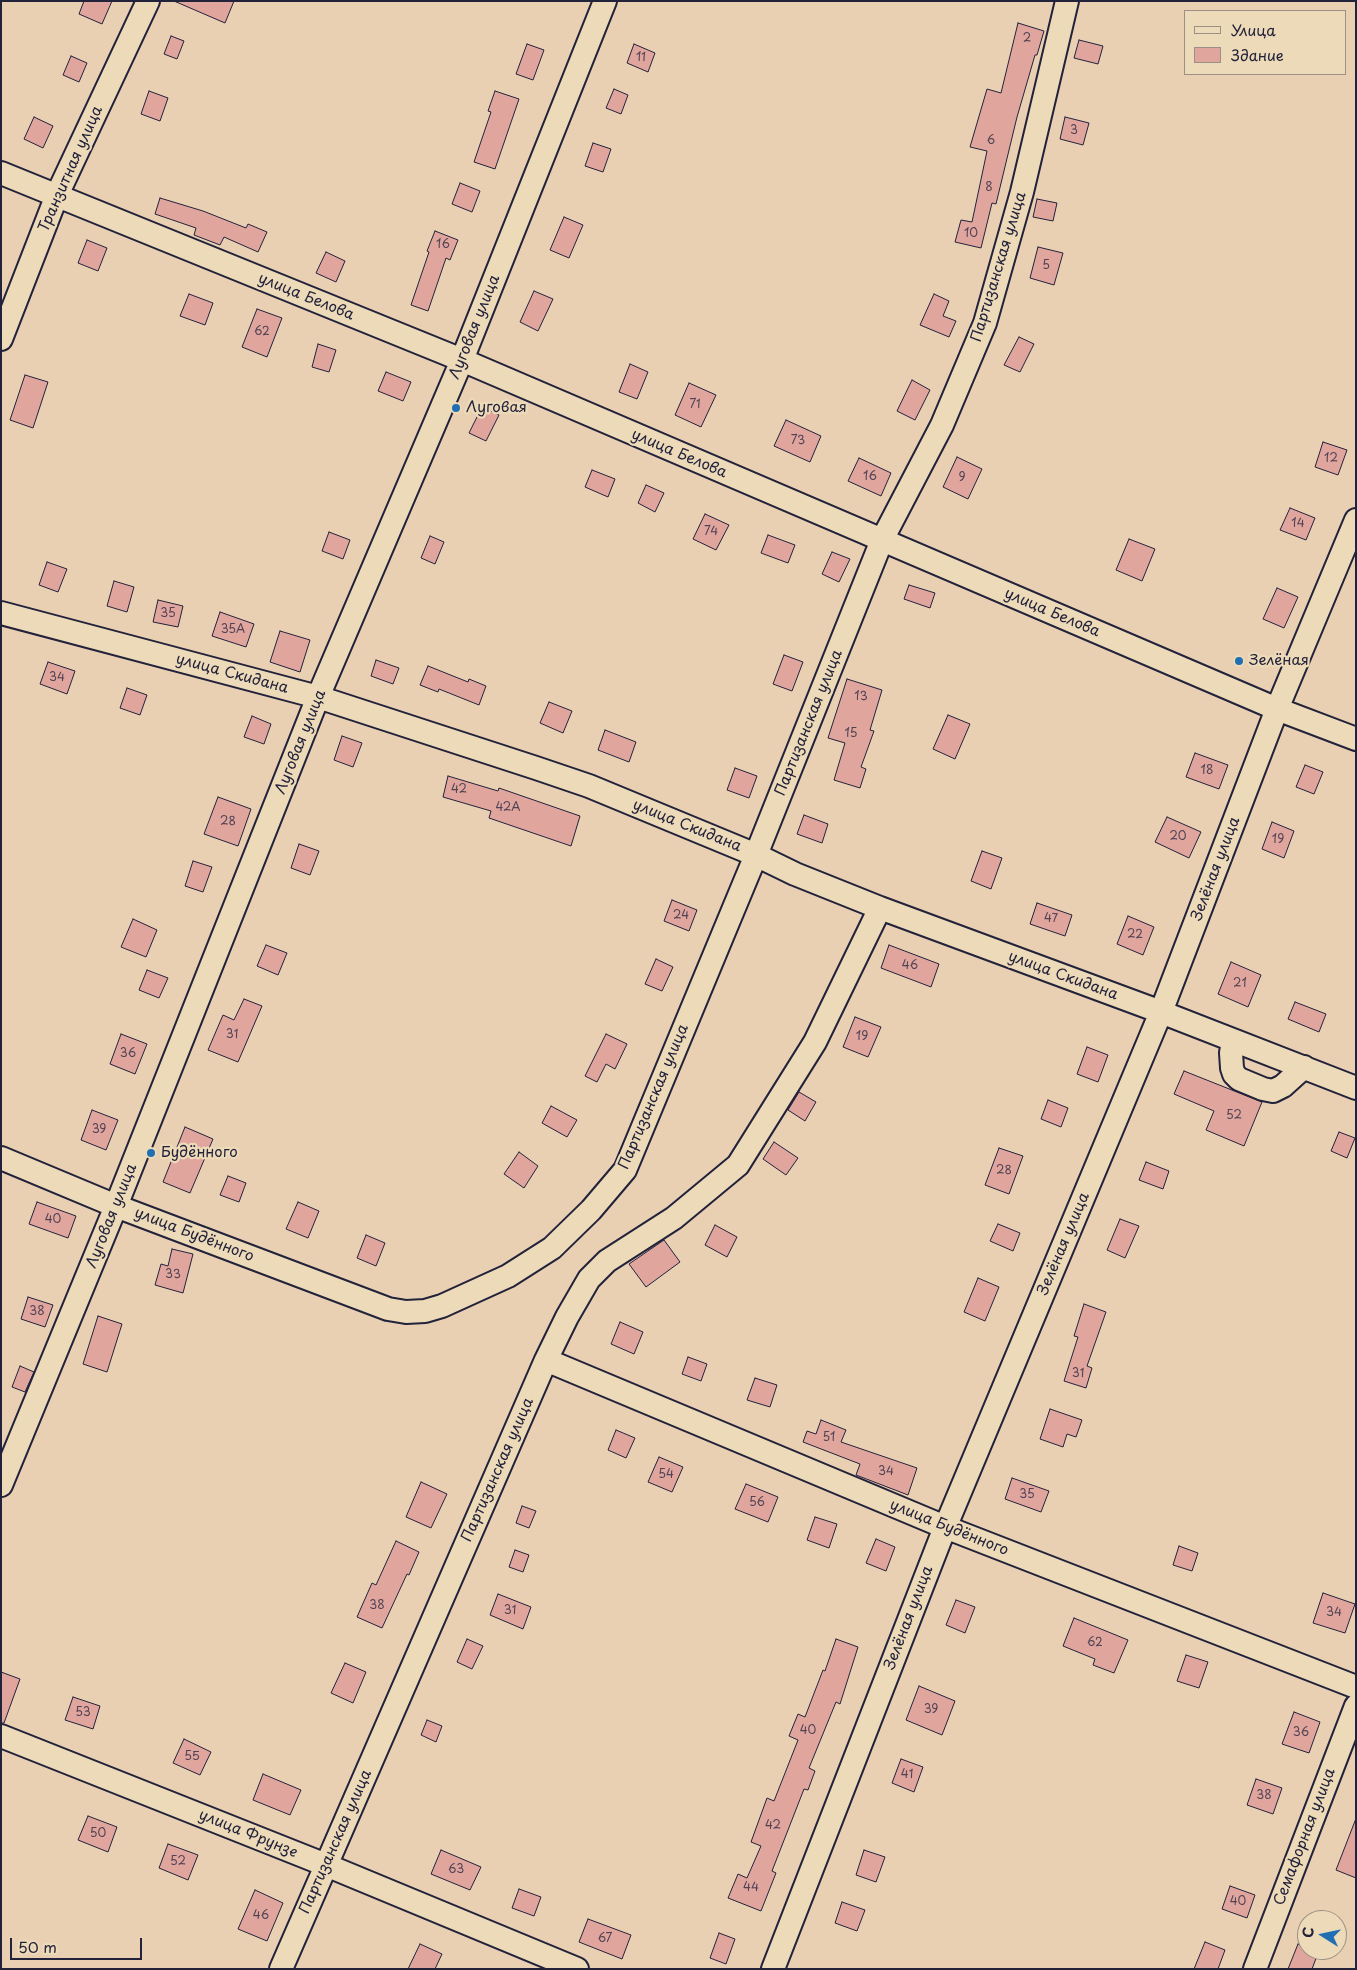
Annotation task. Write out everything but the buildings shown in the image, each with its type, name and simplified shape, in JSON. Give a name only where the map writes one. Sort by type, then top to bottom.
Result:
[{"type":"street","name":"Транзитная улица","points":[[1,339],[57,195],[148,1]]},
{"type":"street","name":"Луговая улица","points":[[1,1485],[116,1206],[318,697],[462,360],[605,1]]},
{"type":"street","name":"Партизанская улица","points":[[388,1309],[406,1312],[425,1311],[459,1300],[508,1276],[552,1248],[591,1210],[625,1170],[756,855],[882,540],[942,425],[985,323],[1022,192],[1067,1]]},
{"type":"street","name":"улица Белова","points":[[1,173],[462,360],[1277,709],[1356,739]]},
{"type":"street","name":"Зелёная улица","points":[[773,1969],[945,1527],[1161,1012],[1277,709],[1356,520]]},
{"type":"street","name":"улица Скидана","points":[[1,613],[318,697],[590,786],[756,855],[795,874],[880,908],[1161,1012],[1356,1088]]},
{"type":"street","name":"Партизанская улица","points":[[281,1969],[546,1360],[567,1317],[589,1279],[598,1269],[674,1218],[738,1165],[815,1042],[880,908]]},
{"type":"street","points":[[1233,1040],[1231,1053],[1234,1074],[1239,1079],[1263,1089],[1273,1091],[1284,1086],[1304,1067]]},
{"type":"street","name":"улица Будённого","points":[[1,1158],[116,1206],[388,1309]]},
{"type":"street","name":"улица Будённого","points":[[546,1360],[945,1527],[1356,1688]]},
{"type":"street","name":"Семафорная улица","points":[[1255,1969],[1356,1706]]},
{"type":"street","name":"улица Фрунзе","points":[[1,1736],[326,1865],[577,1969]]},
{"type":"place","name":"Луговая","points":[[456,408]]},
{"type":"place","name":"Зелёная","points":[[1239,661]]},
{"type":"place","name":"Будённого","points":[[151,1153]]}]
